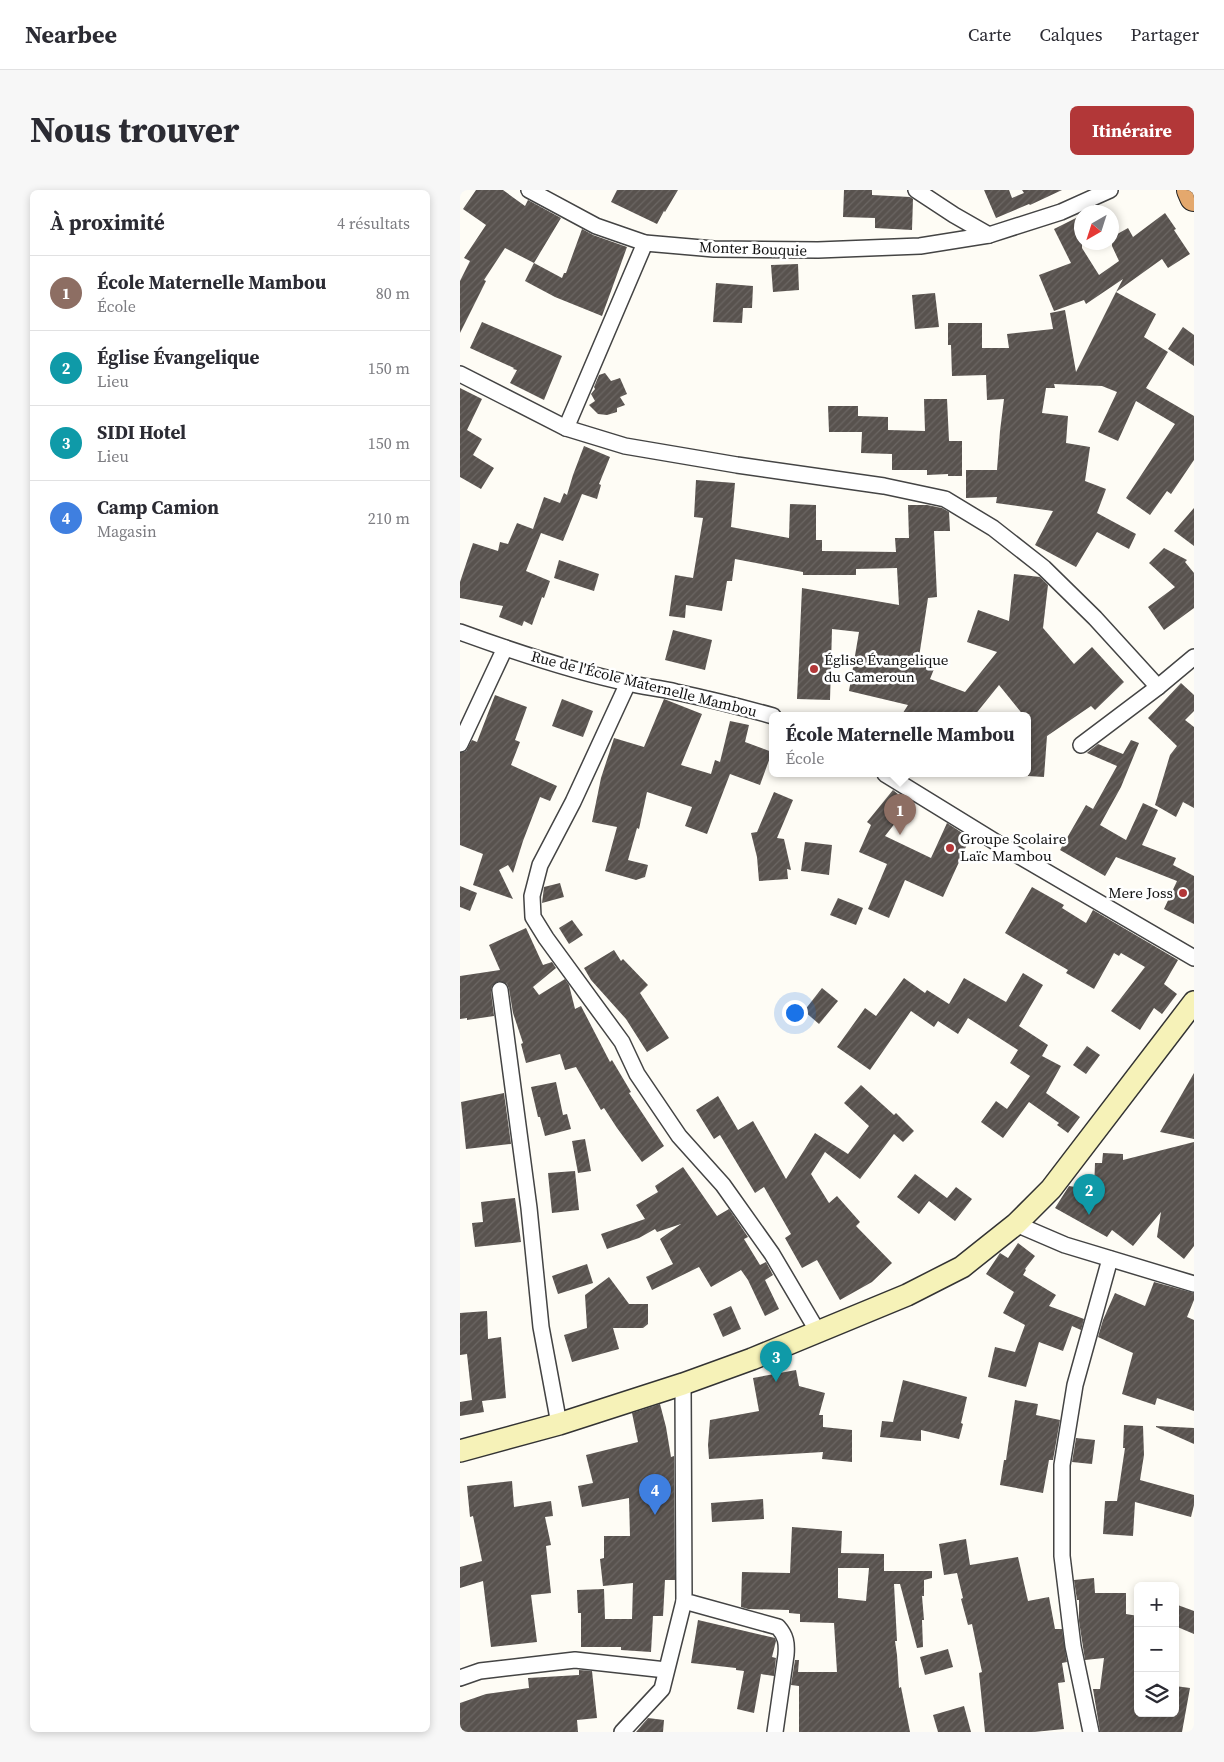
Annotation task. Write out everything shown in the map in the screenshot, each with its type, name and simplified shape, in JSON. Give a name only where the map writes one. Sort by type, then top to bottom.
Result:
[{"type":"highway","points":[[1191,190],[1194,197]]},
{"type":"street","name":"Monter Bouquie","points":[[529,190],[596,226],[645,243],[714,249],[818,250],[920,246],[989,235],[1061,212],[1110,190]]},
{"type":"street","points":[[916,190],[989,235]]},
{"type":"street","points":[[566,428],[645,243]]},
{"type":"street","points":[[460,374],[566,428],[625,446],[737,465],[884,486],[945,499],[993,528],[1044,568],[1094,618],[1158,687]]},
{"type":"street","name":"Rue de l'École Maternelle Mambou","points":[[460,632],[556,664],[628,683],[683,693],[769,715]]},
{"type":"street","points":[[460,744],[504,648]]},
{"type":"street","points":[[1081,745],[1158,687],[1194,657]]},
{"type":"street","points":[[628,683],[573,802],[540,865],[532,896],[533,917],[546,938],[622,1042],[637,1074],[679,1136],[723,1185],[772,1254],[818,1332]]},
{"type":"street","points":[[890,777],[1002,846],[1194,958]]},
{"type":"street","points":[[500,990],[529,1208],[541,1327],[559,1424]]},
{"type":"street","points":[[460,1451],[559,1424],[683,1384],[818,1332],[907,1295],[962,1267],[1016,1224],[1051,1189],[1194,1002]]},
{"type":"street","points":[[1016,1224],[1065,1245],[1194,1284]]},
{"type":"street","points":[[1091,1732],[1073,1646],[1062,1556],[1062,1465],[1075,1385],[1110,1260]]},
{"type":"street","points":[[622,1732],[662,1689],[684,1601],[683,1384]]},
{"type":"street","points":[[684,1601],[778,1627],[784,1634],[787,1643],[786,1656],[774,1732]]},
{"type":"street","points":[[460,1678],[480,1671],[575,1660],[666,1670]]},
{"type":"building","points":[[476,190],[503,190],[525,206],[528,200],[561,218],[534,263],[505,248],[484,280],[486,281],[460,333],[460,281],[470,261],[464,258],[486,225],[463,209]]},
{"type":"building","points":[[617,190],[678,190],[657,224],[611,202]]},
{"type":"building","points":[[844,190],[872,190],[872,195],[910,197],[913,199],[912,230],[875,228],[875,218],[843,217]]},
{"type":"building","points":[[984,190],[1009,190],[1012,198],[1024,193],[1022,190],[1062,190],[996,218]]},
{"type":"building","points":[[1165,213],[1190,254],[1168,268],[1162,259],[1116,292],[1123,279],[1086,304],[1084,300],[1054,311],[1039,275],[1071,263],[1054,229],[1074,219],[1074,250],[1083,250],[1099,275],[1119,261],[1114,250],[1119,250],[1119,233],[1128,228],[1133,237]]},
{"type":"building","points":[[582,229],[627,247],[602,316],[555,297],[525,281],[534,263],[562,278],[564,273],[566,273]]},
{"type":"building","points":[[798,264],[799,290],[773,292],[771,265]]},
{"type":"building","points":[[716,283],[753,286],[752,308],[743,308],[742,323],[713,322]]},
{"type":"building","points":[[1116,292],[1156,314],[1144,337],[1168,352],[1146,388],[1194,416],[1194,460],[1171,494],[1167,491],[1150,515],[1126,498],[1175,424],[1136,401],[1118,441],[1098,432],[1117,392],[1102,386],[1054,384],[1055,388],[1046,388],[1042,413],[1068,416],[1066,443],[1090,447],[1085,481],[1106,489],[1097,513],[1136,534],[1129,549],[1097,532],[1076,567],[1035,545],[1053,511],[996,503],[997,497],[966,498],[966,470],[997,470],[1004,399],[987,400],[986,375],[952,376],[951,345],[948,345],[948,323],[982,323],[982,348],[1009,348],[1007,334],[1053,329],[1050,313],[1065,310],[1076,372]]},
{"type":"building","points":[[935,293],[939,327],[915,329],[912,295]]},
{"type":"building","points":[[482,322],[562,356],[544,400],[510,383],[517,370],[470,348]]},
{"type":"building","points":[[1183,327],[1194,335],[1194,366],[1168,349]]},
{"type":"building","points":[[605,373],[611,381],[620,378],[627,394],[620,397],[625,405],[617,408],[617,412],[607,415],[598,414],[589,405],[595,401],[591,394],[595,389],[594,387],[599,375]]},
{"type":"building","points":[[460,388],[482,399],[467,430],[482,439],[473,455],[494,468],[481,489],[460,477]]},
{"type":"building","points":[[924,399],[947,399],[949,441],[962,441],[962,476],[948,476],[948,474],[927,475],[927,470],[892,470],[892,454],[861,453],[862,432],[829,432],[828,406],[858,406],[858,416],[888,417],[888,430],[925,431]]},
{"type":"building","points":[[584,446],[610,457],[599,484],[601,485],[597,499],[582,494],[563,541],[541,533],[526,571],[550,581],[532,625],[524,621],[522,626],[499,617],[503,606],[460,598],[460,582],[473,543],[498,551],[500,542],[508,544],[517,523],[533,529],[544,497],[560,503],[564,493],[567,495]]},
{"type":"building","points":[[696,480],[735,483],[731,527],[789,538],[790,504],[816,505],[816,540],[822,540],[822,551],[896,552],[895,538],[909,538],[908,505],[927,505],[942,508],[949,512],[950,531],[934,531],[937,597],[928,598],[919,657],[936,664],[930,679],[965,692],[997,652],[967,642],[978,610],[1009,621],[1014,574],[1040,577],[1048,585],[1043,628],[1074,664],[1092,647],[1124,682],[1095,710],[1091,706],[1047,736],[1044,777],[1031,776],[1031,712],[1021,712],[999,685],[977,712],[904,712],[908,705],[849,691],[859,632],[832,629],[830,700],[797,699],[802,588],[899,605],[897,568],[856,569],[856,575],[803,575],[803,572],[735,559],[732,581],[727,581],[722,611],[686,605],[685,618],[669,616],[675,575],[693,578],[703,518],[694,517]]},
{"type":"building","points":[[1194,508],[1194,546],[1174,531]]},
{"type":"building","points":[[1164,548],[1187,560],[1185,562],[1194,573],[1194,608],[1164,630],[1148,607],[1175,587],[1149,563]]},
{"type":"building","points":[[559,560],[599,574],[594,591],[554,578]]},
{"type":"building","points":[[673,630],[712,640],[705,670],[665,660]]},
{"type":"building","points":[[1181,683],[1194,695],[1194,711],[1185,720],[1194,727],[1194,808],[1183,802],[1176,817],[1155,805],[1170,755],[1177,746],[1148,718]]},
{"type":"building","points":[[495,695],[527,707],[515,740],[520,742],[511,765],[557,786],[550,801],[540,797],[513,873],[508,865],[499,870],[513,899],[473,885],[483,854],[460,845],[460,753],[466,751],[472,740],[477,742]]},
{"type":"building","points":[[562,699],[593,711],[583,737],[552,726]]},
{"type":"building","points":[[664,699],[702,714],[681,765],[711,774],[715,760],[720,762],[730,721],[749,725],[745,742],[769,751],[769,760],[760,785],[730,774],[707,834],[685,826],[692,807],[647,792],[639,829],[637,828],[628,860],[648,865],[645,877],[636,880],[605,871],[617,827],[592,822],[601,778],[614,738],[644,747]]},
{"type":"building","points":[[1131,740],[1139,743],[1121,787],[1100,825],[1126,840],[1143,803],[1158,810],[1142,845],[1176,858],[1173,865],[1194,876],[1194,924],[1164,909],[1177,881],[1116,857],[1105,876],[1060,850],[1086,805],[1093,809],[1117,766],[1087,753],[1098,744],[1123,754]]},
{"type":"building","points":[[893,790],[910,804],[885,836],[931,858],[947,823],[970,838],[943,897],[905,880],[889,918],[868,909],[887,864],[859,852],[871,825],[867,822]]},
{"type":"building","points":[[774,792],[793,800],[777,838],[784,839],[791,870],[787,869],[788,879],[759,881],[757,857],[751,833],[757,832]]},
{"type":"building","points":[[805,842],[832,845],[829,875],[801,871]]},
{"type":"building","points":[[560,883],[564,897],[542,903],[544,887]]},
{"type":"building","points":[[460,886],[477,893],[470,911],[460,907]]},
{"type":"building","points":[[1032,887],[1064,905],[1062,908],[1086,923],[1093,910],[1178,960],[1164,984],[1177,994],[1162,1014],[1154,1008],[1140,1030],[1111,1011],[1145,967],[1121,953],[1119,956],[1114,953],[1094,989],[1066,973],[1068,970],[1005,933]]},
{"type":"building","points":[[838,898],[863,908],[856,925],[830,915]]},
{"type":"building","points":[[572,920],[583,935],[569,944],[559,928]]},
{"type":"building","points":[[526,928],[543,965],[552,962],[556,968],[533,987],[539,995],[565,979],[569,985],[575,1009],[581,1006],[610,1062],[612,1060],[631,1092],[629,1093],[664,1146],[642,1162],[604,1108],[601,1110],[576,1067],[565,1070],[560,1054],[526,1063],[521,1044],[523,1043],[513,1013],[507,984],[499,981],[492,986],[494,1016],[467,1020],[467,1018],[460,1019],[460,976],[500,970],[489,945]]},
{"type":"building","points":[[614,950],[621,961],[623,959],[648,985],[640,993],[669,1038],[647,1052],[626,1019],[591,980],[584,968]]},
{"type":"building","points":[[1023,973],[1043,985],[1019,1026],[1048,1045],[1042,1056],[1061,1066],[1046,1093],[1080,1117],[1068,1133],[1057,1125],[1059,1123],[1029,1102],[1003,1138],[981,1122],[996,1101],[1007,1109],[1030,1076],[1010,1063],[1018,1050],[968,1018],[958,1034],[938,1021],[934,1027],[911,1011],[870,1070],[837,1047],[865,1008],[876,1016],[904,978],[925,993],[927,990],[949,1004],[964,978],[1006,1002]]},
{"type":"building","points":[[822,988],[838,1001],[819,1024],[804,1011]]},
{"type":"building","points":[[1087,1046],[1100,1055],[1086,1074],[1073,1065]]},
{"type":"building","points":[[1194,1073],[1194,1139],[1160,1132]]},
{"type":"building","points":[[556,1082],[563,1115],[567,1114],[571,1129],[545,1136],[540,1117],[538,1117],[531,1087]]},
{"type":"building","points":[[861,1085],[894,1115],[896,1113],[914,1131],[903,1142],[894,1134],[860,1179],[825,1152],[811,1174],[829,1203],[837,1196],[860,1222],[856,1226],[892,1263],[872,1282],[840,1300],[817,1260],[802,1268],[785,1238],[791,1234],[764,1187],[755,1193],[720,1135],[714,1139],[696,1110],[718,1096],[738,1130],[753,1121],[786,1179],[815,1133],[848,1154],[869,1126],[844,1103]]},
{"type":"building","points":[[504,1093],[511,1144],[466,1149],[461,1102]]},
{"type":"building","points":[[585,1139],[591,1171],[578,1173],[572,1141]]},
{"type":"building","points":[[1194,1142],[1194,1246],[1184,1259],[1157,1237],[1161,1212],[1133,1246],[1112,1230],[1107,1237],[1055,1208],[1069,1186],[1094,1190],[1095,1163],[1102,1163],[1103,1153],[1123,1154],[1123,1160]]},
{"type":"building","points":[[683,1167],[717,1216],[729,1209],[748,1237],[744,1239],[760,1265],[766,1262],[773,1275],[765,1280],[779,1309],[765,1316],[748,1280],[741,1270],[711,1287],[699,1267],[652,1290],[646,1277],[673,1264],[660,1239],[681,1224],[657,1232],[655,1229],[639,1238],[607,1249],[601,1234],[645,1219],[636,1205],[658,1192],[655,1186]]},
{"type":"building","points":[[575,1171],[579,1210],[552,1213],[548,1173]]},
{"type":"building","points":[[915,1174],[947,1198],[956,1187],[972,1199],[955,1221],[929,1201],[919,1214],[897,1197]]},
{"type":"building","points":[[515,1198],[521,1242],[475,1247],[472,1223],[483,1222],[481,1202]]},
{"type":"building","points":[[1018,1243],[1035,1256],[1025,1269],[1023,1275],[1056,1295],[1049,1306],[1084,1319],[1081,1330],[1072,1326],[1063,1351],[1039,1342],[1026,1387],[988,1377],[995,1347],[1015,1352],[1025,1325],[1003,1313],[1014,1292],[986,1274],[1000,1253],[1008,1258]]},
{"type":"building","points":[[587,1264],[593,1283],[558,1294],[552,1276]]},
{"type":"building","points":[[609,1277],[629,1304],[648,1304],[648,1324],[643,1328],[613,1328],[619,1349],[572,1362],[564,1335],[587,1328],[585,1295]]},
{"type":"building","points":[[1154,1282],[1194,1293],[1194,1300],[1187,1317],[1194,1320],[1194,1411],[1157,1398],[1155,1405],[1122,1394],[1133,1353],[1098,1337],[1115,1293],[1145,1306]]},
{"type":"building","points":[[731,1306],[741,1329],[723,1337],[713,1314]]},
{"type":"building","points":[[487,1311],[488,1339],[501,1337],[506,1398],[482,1401],[484,1412],[460,1416],[460,1402],[472,1400],[467,1354],[460,1355],[460,1313]]},
{"type":"building","points":[[796,1370],[799,1386],[825,1393],[819,1415],[823,1415],[823,1427],[852,1430],[852,1462],[822,1459],[823,1452],[709,1459],[710,1420],[759,1411],[753,1378]]},
{"type":"building","points":[[903,1380],[967,1397],[959,1439],[921,1430],[921,1441],[880,1437],[882,1421],[893,1422]]},
{"type":"building","points":[[1015,1400],[1038,1404],[1036,1415],[1060,1420],[1053,1460],[1049,1460],[1043,1493],[1000,1485],[1004,1460],[1006,1460]]},
{"type":"building","points":[[660,1404],[671,1457],[674,1456],[675,1580],[665,1580],[663,1616],[653,1616],[651,1652],[621,1650],[621,1647],[581,1647],[581,1613],[578,1613],[577,1590],[604,1589],[605,1619],[632,1619],[633,1583],[603,1586],[600,1559],[604,1558],[604,1536],[630,1536],[629,1498],[582,1507],[578,1486],[593,1483],[586,1455],[638,1442],[632,1413]]},
{"type":"building","points":[[1124,1425],[1143,1426],[1144,1455],[1140,1480],[1194,1495],[1191,1517],[1135,1502],[1133,1536],[1103,1534],[1105,1501],[1117,1501],[1125,1448],[1123,1448]]},
{"type":"building","points":[[1156,1427],[1194,1428],[1194,1444]]},
{"type":"building","points":[[1076,1438],[1095,1440],[1092,1464],[1072,1462]]},
{"type":"building","points":[[512,1481],[514,1507],[551,1501],[553,1516],[545,1517],[551,1545],[546,1546],[551,1593],[531,1595],[537,1642],[491,1647],[483,1581],[460,1588],[460,1567],[482,1561],[473,1516],[470,1517],[467,1486]]},
{"type":"building","points":[[763,1499],[764,1519],[712,1522],[711,1503]]},
{"type":"building","points":[[792,1527],[842,1531],[841,1553],[884,1554],[884,1571],[932,1571],[932,1578],[924,1580],[924,1596],[922,1596],[924,1620],[922,1620],[923,1647],[917,1648],[900,1584],[894,1584],[897,1641],[895,1641],[899,1688],[901,1687],[910,1732],[799,1732],[799,1686],[791,1685],[795,1660],[799,1660],[798,1672],[837,1672],[834,1623],[800,1622],[800,1614],[789,1613],[789,1610],[748,1609],[741,1607],[742,1572],[790,1573]],"holes":[[[838,1568],[869,1568],[866,1601],[838,1598]]]},
{"type":"building","points":[[966,1539],[970,1565],[1018,1557],[1028,1601],[1049,1597],[1055,1629],[1062,1629],[1067,1662],[1062,1663],[1065,1682],[1058,1683],[1064,1729],[1034,1732],[985,1732],[979,1673],[982,1672],[972,1624],[968,1625],[957,1573],[944,1575],[939,1544]]},
{"type":"building","points":[[1094,1578],[1095,1593],[1126,1593],[1126,1614],[1134,1615],[1134,1717],[1179,1717],[1179,1687],[1190,1688],[1182,1732],[1100,1732],[1093,1689],[1100,1689],[1104,1658],[1085,1660],[1079,1621],[1079,1600],[1077,1600],[1074,1580]]},
{"type":"building","points":[[1179,1605],[1194,1611],[1194,1634],[1179,1628]]},
{"type":"building","points":[[698,1620],[775,1638],[772,1657],[776,1658],[774,1676],[761,1674],[754,1713],[737,1709],[744,1671],[736,1670],[736,1668],[691,1663]]},
{"type":"building","points":[[948,1649],[953,1667],[925,1675],[920,1657]]},
{"type":"building","points":[[579,1670],[592,1671],[597,1718],[577,1720],[578,1732],[460,1732],[460,1703],[486,1694],[529,1688],[528,1678],[579,1675]]},
{"type":"building","points":[[964,1706],[971,1732],[938,1732],[933,1715]]},
{"type":"building","points":[[648,1718],[664,1720],[663,1732],[636,1732]]},
{"type":"place","name":"Église Évangelique du Cameroun","points":[[814,669]]},
{"type":"place","name":"École Maternelle Mambou","points":[[900,835]]},
{"type":"place","name":"Groupe Scolaire Laïc Mambou","points":[[950,848]]},
{"type":"place","name":"Mere Joss","points":[[1183,893]]},
{"type":"place","name":"Église Évangelique","points":[[1089,1215]]},
{"type":"place","name":"SIDI Hotel","points":[[776,1382]]},
{"type":"place","name":"Camp Camion","points":[[655,1515]]}]
